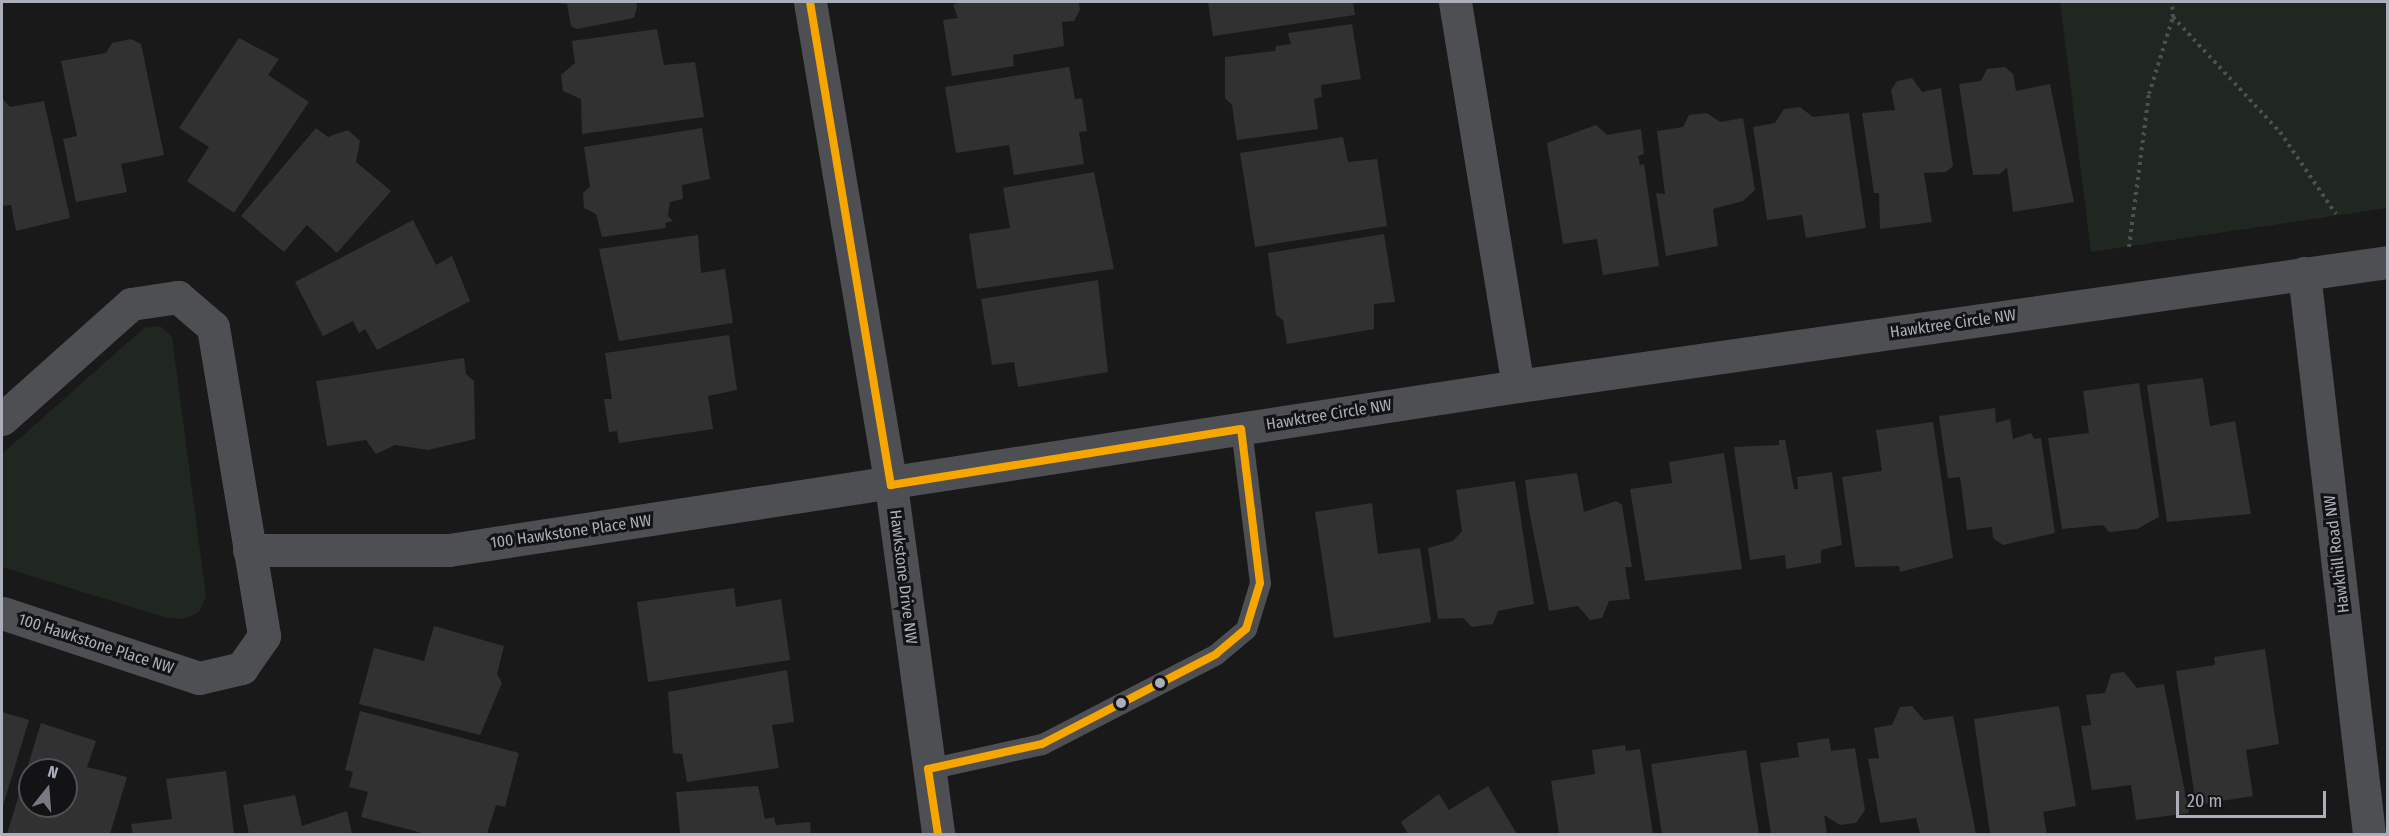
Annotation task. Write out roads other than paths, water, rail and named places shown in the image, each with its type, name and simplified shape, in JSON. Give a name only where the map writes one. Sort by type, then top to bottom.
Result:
[{"type":"street","name":"Hawkstone Drive NW","points":[[810,2],[891,485],[938,834]]},
{"type":"street","points":[[1455,2],[1518,386]]},
{"type":"street","name":"Hawktree Circle NW","points":[[891,485],[1518,386],[2388,262]]},
{"type":"street","name":"Hawkhill Road NW","points":[[2304,273],[2369,834]]},
{"type":"street","name":"100 Hawkstone Place NW","points":[[2,419],[131,304],[178,297],[213,327],[264,636],[242,668],[199,678],[2,613]]},
{"type":"street","name":"100 Hawkstone Place NW","points":[[249,550],[448,550],[891,485]]},
{"type":"lane","points":[[928,769],[1042,744],[1216,654],[1246,629],[1260,583],[1241,429]]}]
